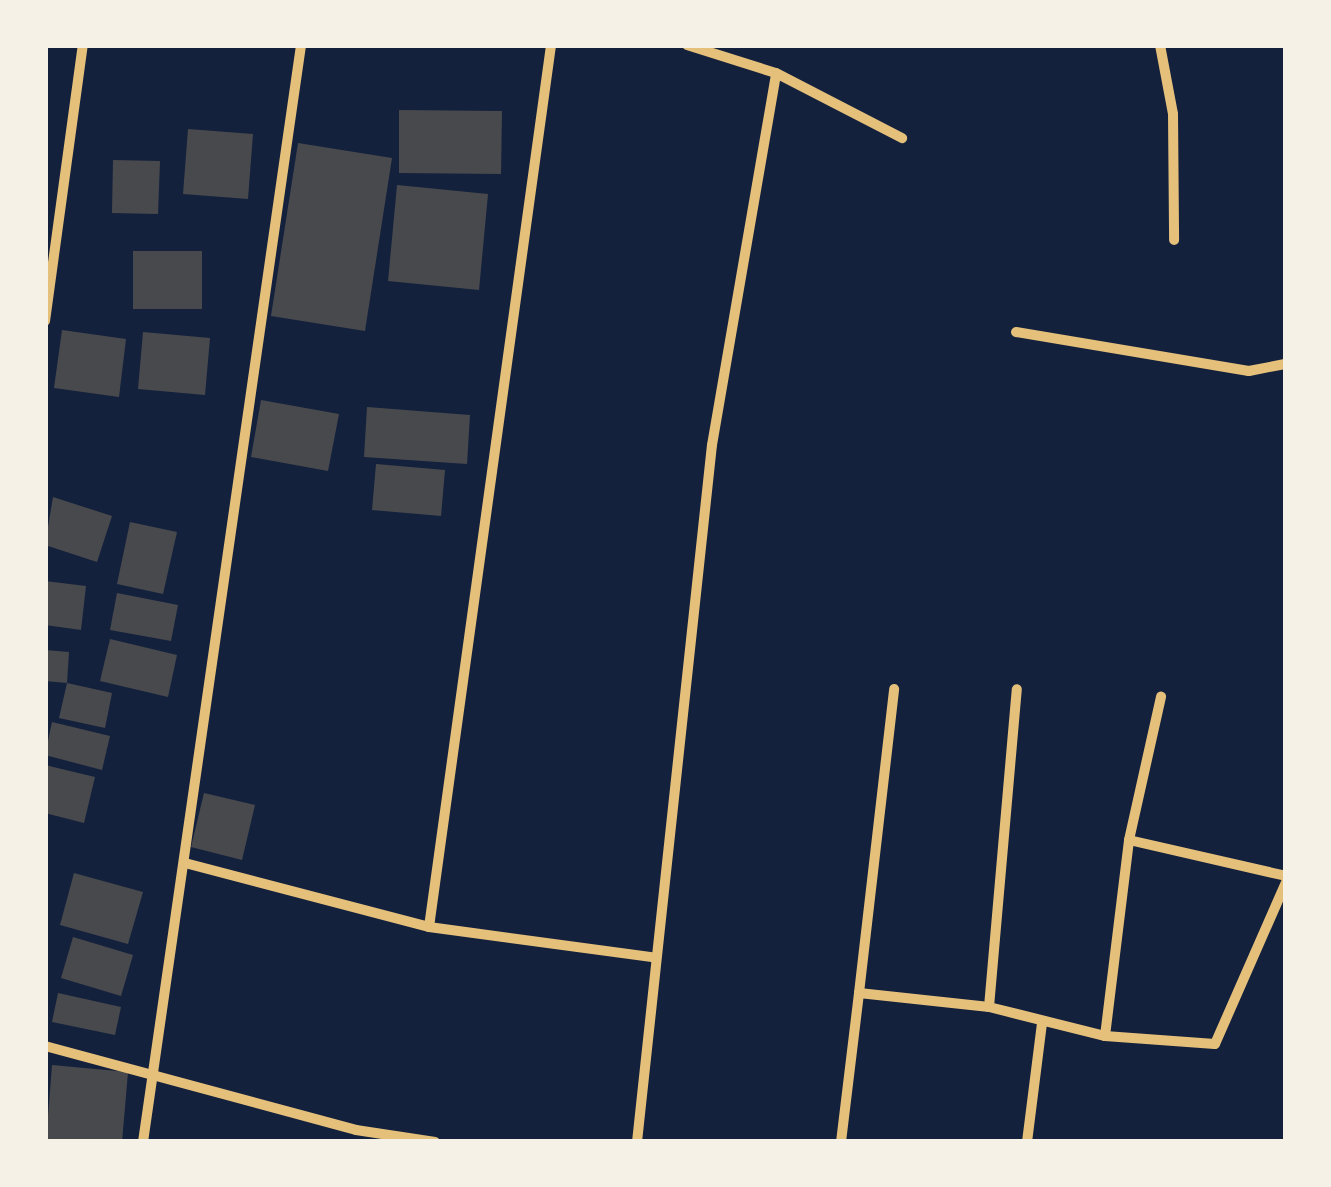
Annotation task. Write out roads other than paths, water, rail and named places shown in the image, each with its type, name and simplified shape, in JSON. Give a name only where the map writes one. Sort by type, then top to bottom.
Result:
[{"type":"street","points":[[45,321],[83,45]]},
{"type":"street","points":[[143,1142],[301,45]]},
{"type":"street","points":[[429,927],[551,45]]},
{"type":"street","points":[[687,45],[776,73],[902,138]]},
{"type":"street","points":[[1160,45],[1173,114],[1174,240]]},
{"type":"street","points":[[636,1142],[652,958],[712,445],[776,73]]},
{"type":"street","points":[[1016,332],[1249,372],[1286,364]]},
{"type":"street","points":[[989,1008],[1017,689]]},
{"type":"street","points":[[840,1142],[894,690]]},
{"type":"street","points":[[1105,1036],[1130,840],[1161,697]]},
{"type":"street","points":[[859,993],[989,1008],[1042,1024],[1105,1036],[1215,1044],[1286,879],[1130,840]]},
{"type":"street","points":[[186,863],[429,927],[652,958]]},
{"type":"street","points":[[1027,1142],[1042,1024]]},
{"type":"street","points":[[45,1046],[153,1071],[355,1136],[435,1142]]}]
